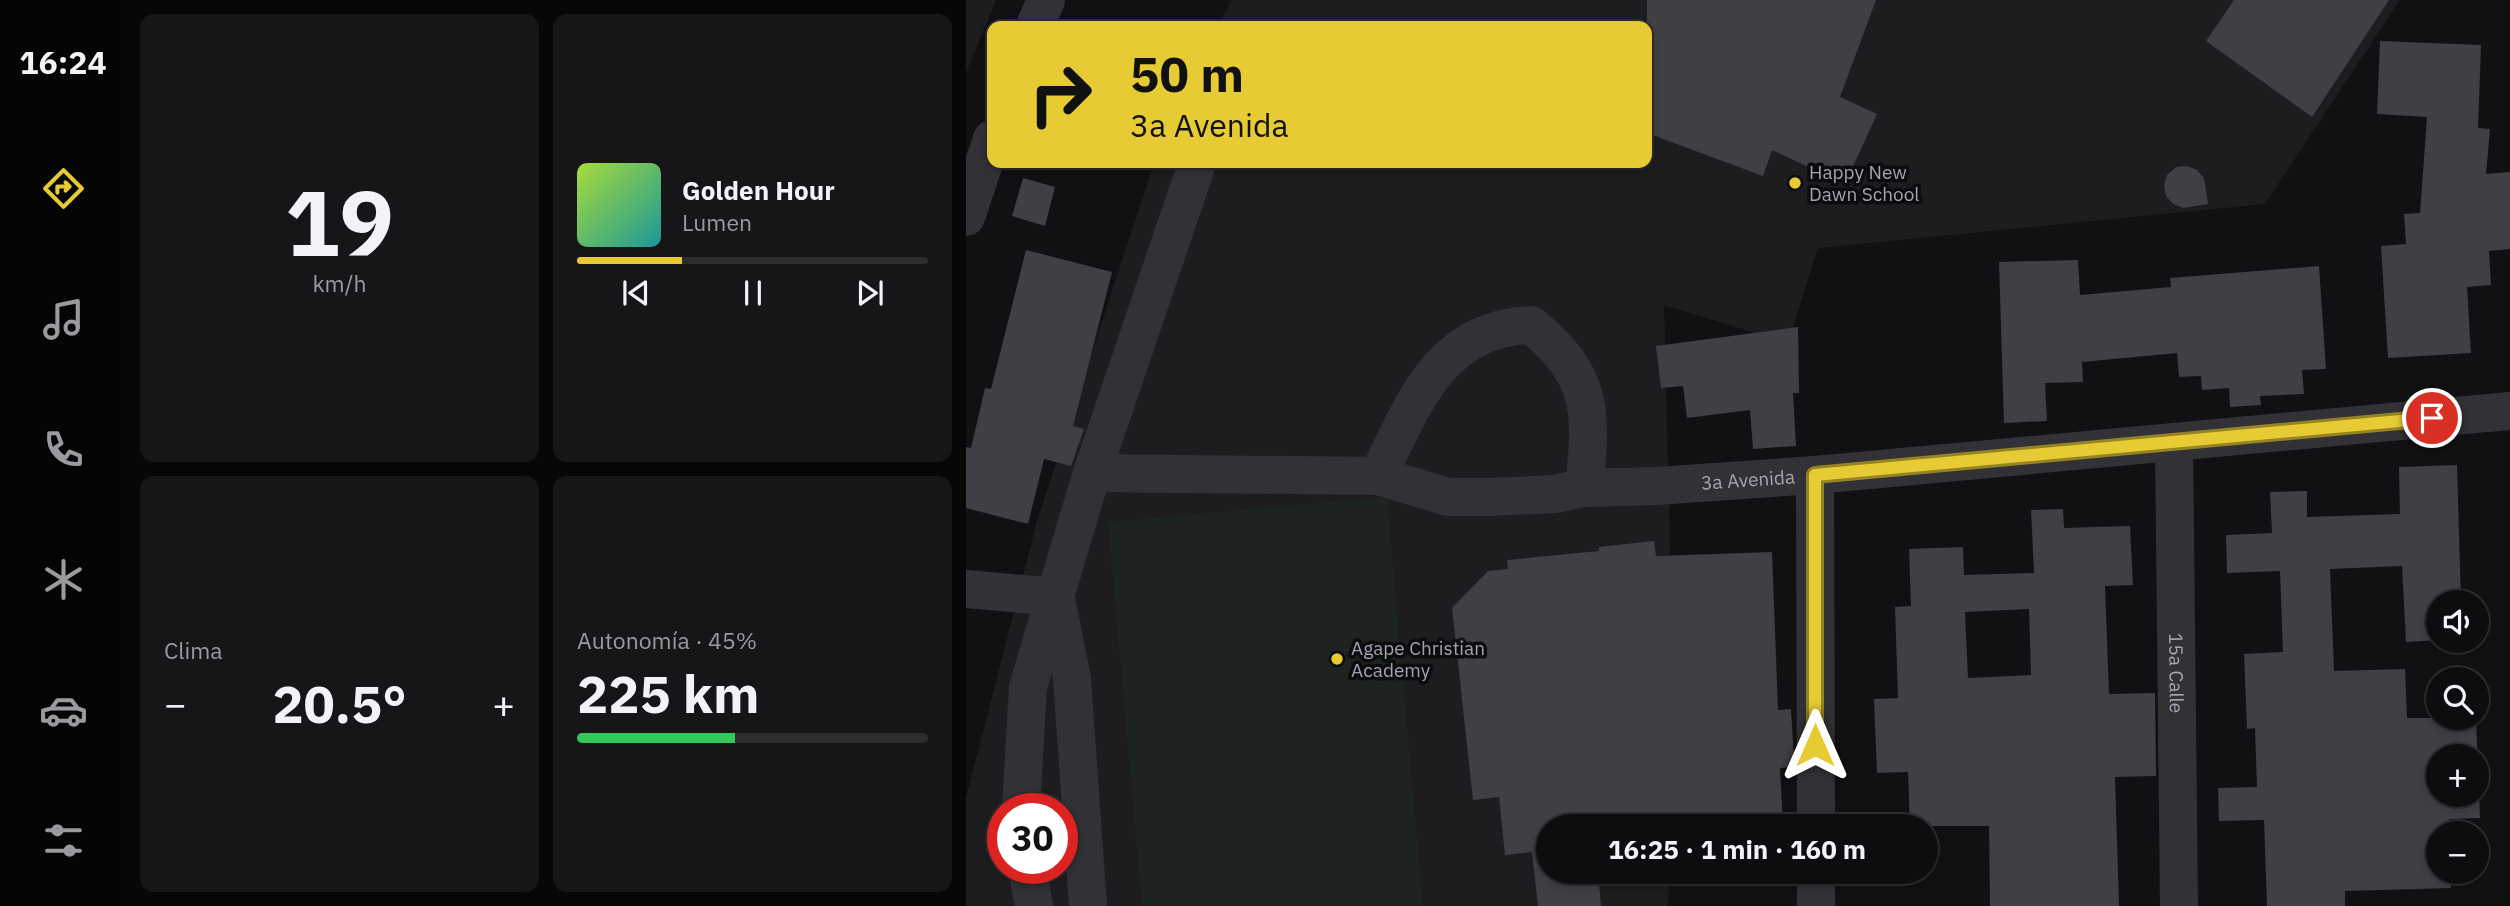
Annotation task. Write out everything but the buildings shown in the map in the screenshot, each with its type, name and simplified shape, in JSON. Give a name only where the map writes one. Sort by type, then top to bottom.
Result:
[{"type":"street","points":[[1037,21],[1046,0]]},
{"type":"street","points":[[966,217],[987,154]]},
{"type":"street","points":[[1022,793],[1028,687],[1092,473],[1195,170]]},
{"type":"street","points":[[1378,476],[1430,375],[1458,349],[1492,331],[1531,324],[1554,343],[1580,381],[1590,429],[1584,488]]},
{"type":"street","name":"3a Avenida","points":[[1092,473],[1378,476],[1448,496],[1541,494],[1584,488],[1815,475],[2510,411]]},
{"type":"street","name":"15a Calle","points":[[2174,442],[2179,906]]},
{"type":"street","points":[[1815,475],[1816,814]]},
{"type":"street","points":[[966,589],[1056,597]]},
{"type":"street","points":[[1056,597],[1072,679],[1088,906]]},
{"type":"street","points":[[1030,884],[1034,906]]},
{"type":"street","points":[[1816,884],[1816,906]]},
{"type":"shaded area","points":[[966,0],[996,0],[987,21],[966,73]]},
{"type":"shaded area","name":"Agape Christian Academy","points":[[1232,0],[2400,0],[2265,204],[1818,248],[1788,343],[1664,305],[1677,814],[1536,814],[1536,884],[1670,884],[1667,906],[966,906],[966,798],[1037,521],[1152,168],[1652,168],[1652,21],[1221,21]]},
{"type":"shaded area","points":[[1387,497],[1423,906],[1142,906],[1108,522]]},
{"type":"place","name":"Happy New Dawn School","points":[[1795,183]]},
{"type":"place","name":"Agape Christian Academy","points":[[1337,659]]},
{"type":"route","points":[[1815,745],[1815,475],[2432,418]]}]
